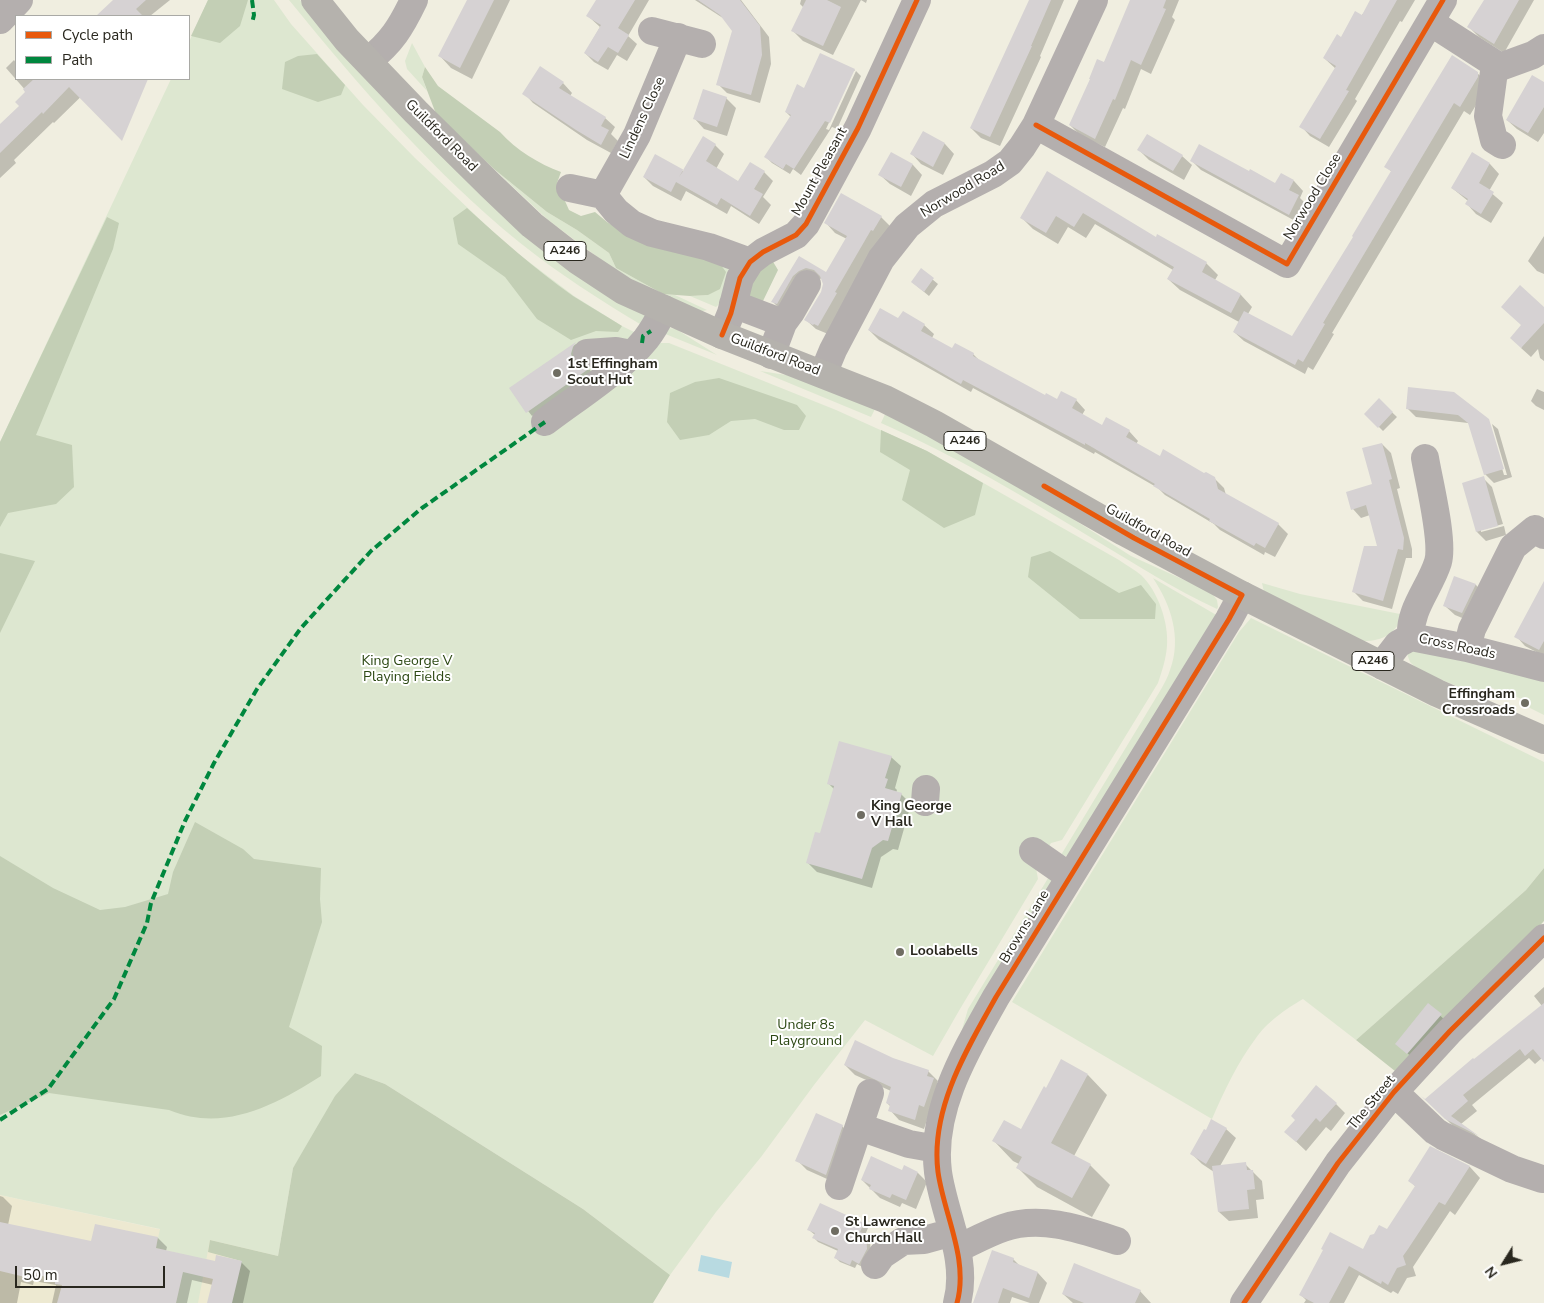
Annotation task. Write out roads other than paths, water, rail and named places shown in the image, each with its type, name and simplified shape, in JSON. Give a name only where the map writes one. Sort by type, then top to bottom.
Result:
[{"type":"main road","name":"Guildford Road","points":[[315,0],[347,40],[453,150],[532,225],[577,260],[624,291],[722,335],[885,399],[934,424],[1129,535],[1242,595],[1383,666],[1544,740]]},
{"type":"street","points":[[0,20],[19,0]]},
{"type":"street","points":[[368,61],[386,47],[401,27],[414,0]]},
{"type":"street","name":"Mount Pleasant","points":[[722,335],[731,314],[740,278],[750,262],[763,252],[796,235],[806,224],[858,128],[917,0]]},
{"type":"street","name":"Norwood Road","points":[[824,374],[833,350],[881,259],[914,231],[934,204],[961,198],[1010,162],[1022,147],[1036,125],[1094,0]]},
{"type":"street","points":[[1437,11],[1500,67],[1533,55],[1544,48]]},
{"type":"street","name":"Norwood Close","points":[[1036,125],[1287,264],[1437,11]]},
{"type":"street","name":"Lindens Close","points":[[603,195],[637,135],[677,38]]},
{"type":"street","points":[[1495,64],[1488,116],[1494,140],[1502,145]]},
{"type":"street","points":[[570,188],[603,195],[616,211],[632,224],[652,233],[709,247],[750,262]]},
{"type":"street","points":[[771,355],[783,323],[807,284]]},
{"type":"street","points":[[733,304],[783,323]]},
{"type":"street","points":[[545,422],[631,354],[647,338],[664,310]]},
{"type":"street","points":[[587,353],[616,351],[631,354]]},
{"type":"street","points":[[1412,637],[1410,627],[1414,613],[1438,560],[1438,533],[1425,458]]},
{"type":"street","points":[[1467,648],[1472,628],[1513,547],[1541,525]]},
{"type":"street","name":"Browns Lane","points":[[957,1303],[961,1280],[955,1241],[938,1170],[937,1149],[945,1106],[960,1066],[996,996],[1229,620],[1242,595]]},
{"type":"street","name":"Cross Roads","points":[[1383,666],[1398,644],[1412,637],[1467,648],[1544,668]]},
{"type":"street","points":[[1033,851],[1069,876]]},
{"type":"street","name":"The Street","points":[[1250,1301],[1338,1164],[1394,1092],[1450,1031],[1544,938]]},
{"type":"street","points":[[1394,1092],[1435,1131],[1443,1136],[1512,1169],[1542,1179]]},
{"type":"street","points":[[839,1186],[870,1094]]},
{"type":"street","points":[[860,1127],[908,1144],[937,1149]]},
{"type":"street","points":[[875,1265],[882,1255],[902,1241],[955,1241],[1022,1223],[1064,1225],[1117,1241]]},
{"type":"water","points":[[701,1255],[732,1262],[729,1278],[698,1271]]},
{"type":"place","name":"1st Effingham Scout Hut","points":[[557,373]]},
{"type":"place","name":"Effingham Crossroads","points":[[1525,703]]},
{"type":"place","name":"King George V Hall","points":[[861,815]]},
{"type":"place","name":"Loolabells","points":[[900,952]]},
{"type":"place","name":"St Lawrence Church Hall","points":[[835,1231]]},
{"type":"park label","name":"King George V Playing Fields","points":[[407,670]]},
{"type":"park label","name":"Under 8s Playground","points":[[806,1034]]}]
